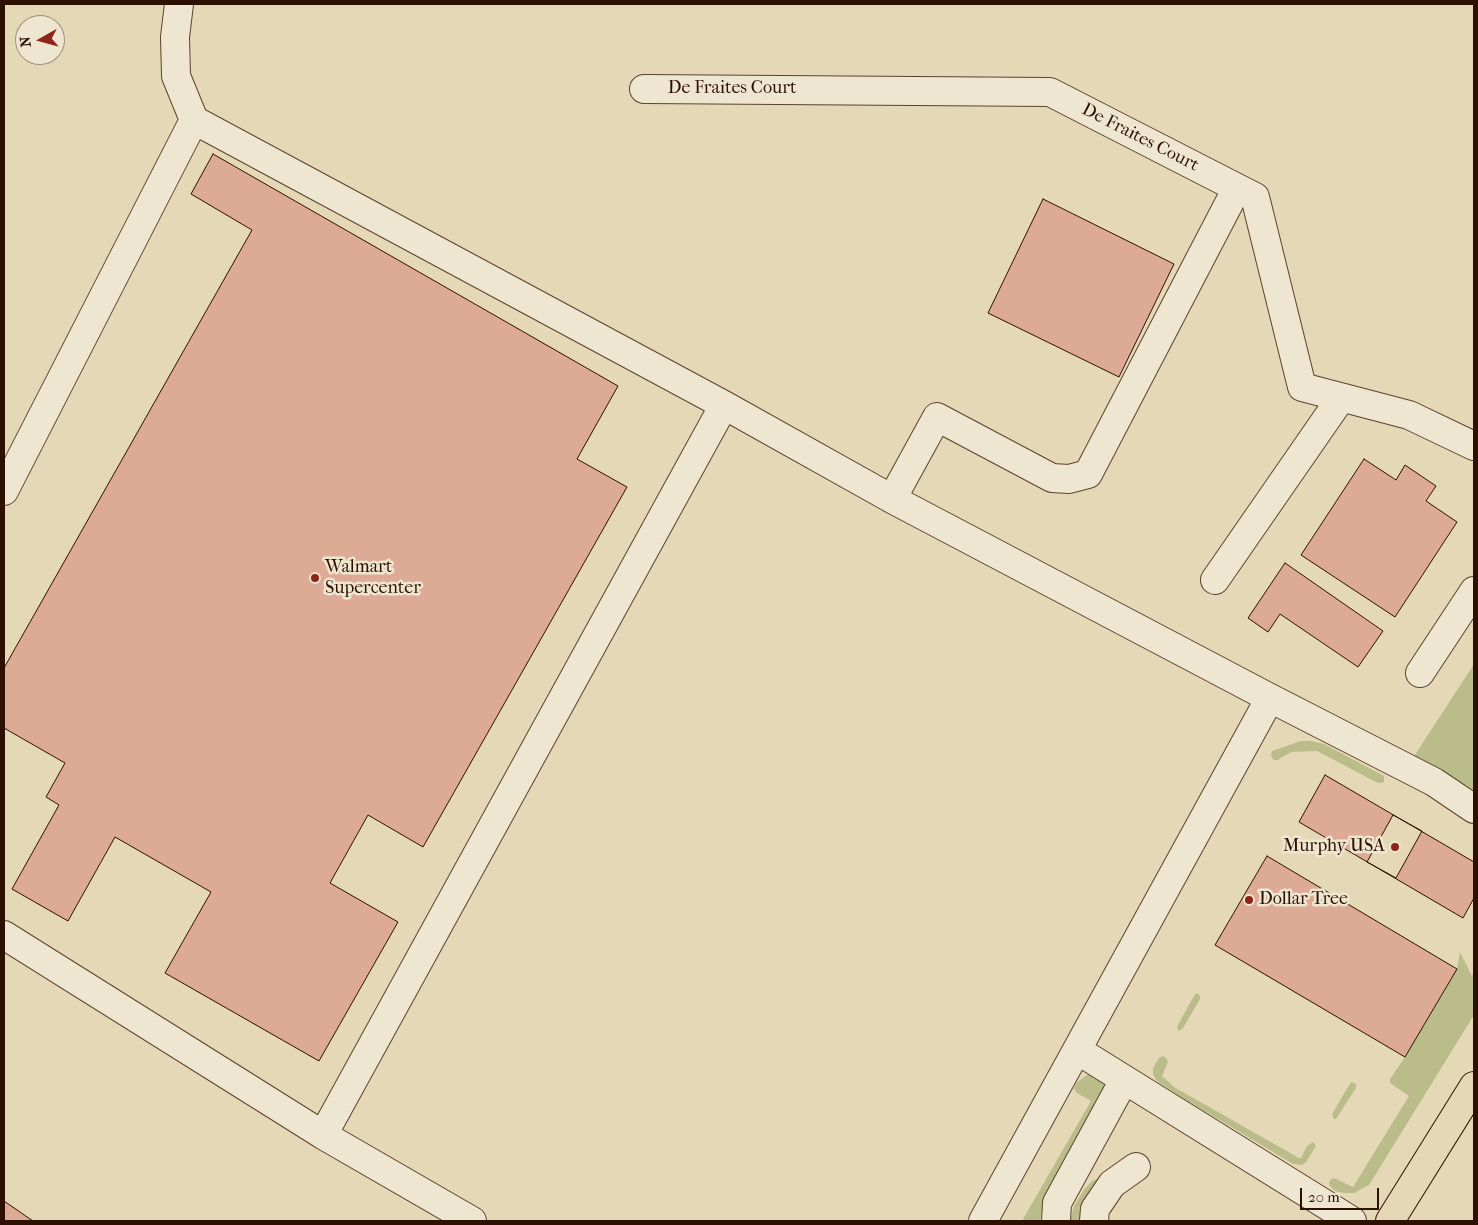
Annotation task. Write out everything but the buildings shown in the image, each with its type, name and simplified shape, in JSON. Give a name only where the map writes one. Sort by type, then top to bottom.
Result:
[{"type":"main road","points":[[1390,1221],[1474,1086]]},
{"type":"street","points":[[179,4],[175,37],[176,76],[194,120],[724,405],[892,499],[1434,782],[1474,809]]},
{"type":"street","name":"De Fraites Court","points":[[644,89],[1050,92],[1255,197],[1302,387],[1409,415],[1474,446]]},
{"type":"street","points":[[4,492],[194,120]]},
{"type":"street","points":[[892,499],[937,417],[1052,478],[1069,479],[1088,474],[1237,188]]},
{"type":"street","points":[[1215,580],[1341,398]]},
{"type":"street","points":[[323,1135],[724,405]]},
{"type":"street","points":[[1420,673],[1474,591]]},
{"type":"street","points":[[983,1221],[1270,698]]},
{"type":"street","points":[[4,935],[323,1135],[472,1221]]},
{"type":"street","points":[[1077,1050],[1352,1221]]},
{"type":"street","points":[[1056,1221],[1057,1203],[1124,1080]]},
{"type":"street","points":[[1094,1221],[1095,1209],[1112,1184],[1136,1167]]},
{"type":"green space","points":[[1474,664],[1474,790],[1413,758]]},
{"type":"green space","points":[[1301,741],[1324,744],[1384,776],[1384,782],[1376,782],[1317,751],[1292,752],[1278,760],[1272,758],[1272,751]]},
{"type":"green space","points":[[1460,952],[1472,976],[1474,972],[1474,1015],[1369,1185],[1354,1193],[1335,1191],[1329,1184],[1330,1180],[1334,1178],[1353,1187],[1409,1096],[1390,1083],[1390,1079],[1457,969]]},
{"type":"green space","points":[[1197,993],[1200,999],[1183,1028],[1179,1031],[1178,1025]]},
{"type":"green space","points":[[1163,1056],[1168,1062],[1162,1076],[1174,1087],[1299,1158],[1301,1158],[1307,1146],[1313,1142],[1316,1146],[1306,1162],[1302,1165],[1293,1164],[1156,1080],[1153,1068],[1159,1058]]},
{"type":"green space","points":[[1094,1074],[1104,1082],[1103,1092],[1044,1198],[1040,1221],[1022,1221],[1091,1101],[1077,1093],[1074,1089],[1076,1083],[1087,1075]]},
{"type":"green space","points":[[1351,1082],[1356,1084],[1356,1088],[1336,1119],[1334,1119],[1332,1114]]},
{"type":"green space","points":[[1099,1179],[1081,1221],[1070,1221],[1074,1206],[1083,1191],[1094,1180]]},
{"type":"place","name":"Walmart Supercenter","points":[[315,578]]},
{"type":"place","name":"Murphy USA","points":[[1395,847]]},
{"type":"place","name":"Dollar Tree","points":[[1249,900]]}]
